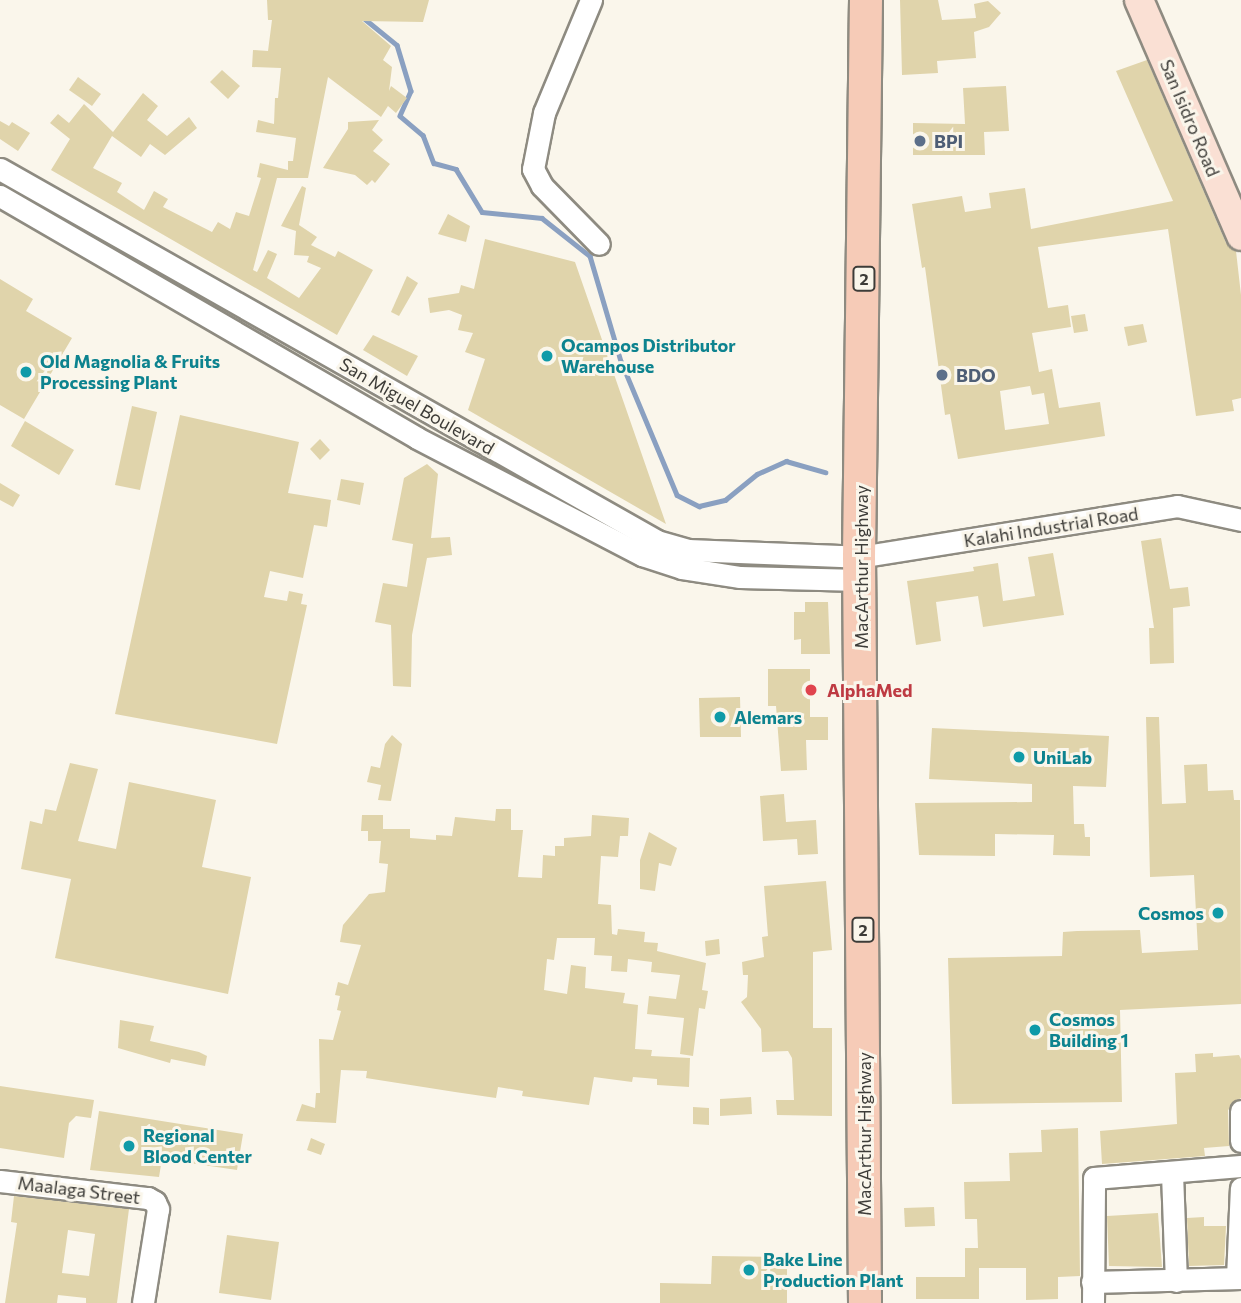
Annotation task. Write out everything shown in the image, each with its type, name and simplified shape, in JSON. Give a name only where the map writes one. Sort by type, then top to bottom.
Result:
[{"type":"highway","name":"MacArthur Highway","points":[[865,1303],[860,568],[866,0]]},
{"type":"main road","name":"San Isidro Road","points":[[1139,0],[1241,236]]},
{"type":"street","points":[[591,0],[544,113],[533,169],[542,186],[599,244]]},
{"type":"street","name":"San Miguel Boulevard","points":[[0,169],[657,541],[677,547],[860,568]]},
{"type":"street","name":"San Miguel Boulevard","points":[[0,196],[417,438],[508,483],[620,545],[668,565],[740,577],[860,568]]},
{"type":"street","points":[[40,219],[54,198]]},
{"type":"street","points":[[417,438],[428,411]]},
{"type":"street","points":[[508,483],[517,462]]},
{"type":"street","name":"Kalahi Industrial Road","points":[[860,568],[1177,506],[1241,520]]},
{"type":"street","points":[[1241,1111],[1241,1141]]},
{"type":"street","points":[[1093,1303],[1094,1178],[1241,1166]]},
{"type":"street","points":[[1172,1173],[1175,1281]]},
{"type":"street","name":"Maalaga Street","points":[[1,1181],[148,1198],[155,1202],[158,1209],[144,1303]]},
{"type":"street","points":[[1092,1282],[1239,1278],[1241,1188]]},
{"type":"building","points":[[267,0],[429,0],[423,22],[362,21],[391,46],[383,60],[392,67],[389,91],[391,86],[407,98],[396,113],[388,106],[381,117],[328,77],[308,178],[277,178],[253,270],[257,272],[268,250],[277,254],[267,278],[299,298],[321,268],[307,262],[309,256],[294,255],[296,231],[281,226],[302,186],[306,188],[299,225],[317,237],[311,245],[335,257],[338,251],[373,270],[337,335],[51,170],[70,139],[50,123],[58,114],[69,123],[84,104],[113,132],[143,93],[158,106],[147,120],[167,136],[189,117],[197,128],[165,155],[150,144],[141,157],[112,136],[93,168],[122,183],[117,192],[144,210],[154,191],[168,199],[163,207],[212,232],[218,222],[230,229],[236,212],[249,216],[261,178],[257,177],[260,163],[288,170],[288,161],[293,161],[296,138],[256,132],[258,120],[274,124],[275,98],[278,98],[281,68],[252,67],[253,50],[268,51],[272,20],[268,20]]},
{"type":"building","points":[[900,0],[938,0],[942,20],[976,18],[974,4],[988,1],[1001,13],[989,27],[974,32],[976,58],[937,61],[938,73],[902,75]]},
{"type":"building","points":[[1147,60],[1226,243],[1236,251],[1241,295],[1241,398],[1232,400],[1234,411],[1196,416],[1168,229],[1038,247],[1048,308],[1068,305],[1071,327],[1032,333],[1039,372],[1052,369],[1059,408],[1100,402],[1105,436],[958,459],[950,414],[945,415],[925,267],[922,268],[912,204],[962,196],[965,212],[991,208],[989,193],[1025,188],[1031,229],[1173,201],[1116,71]],"holes":[[[1030,386],[1032,395],[1044,393],[1049,424],[1005,430],[1000,391]]]},
{"type":"building","points":[[222,70],[240,86],[228,99],[210,82]]},
{"type":"building","points":[[78,77],[101,94],[92,106],[69,90]]},
{"type":"building","points":[[1006,86],[1009,131],[984,132],[985,155],[913,155],[913,123],[965,124],[963,88]]},
{"type":"building","points":[[379,120],[372,130],[383,140],[373,151],[390,164],[375,183],[372,180],[367,185],[355,175],[323,168],[348,129],[348,122]]},
{"type":"building","points":[[0,121],[9,126],[12,122],[30,133],[18,151],[0,139]]},
{"type":"building","points":[[448,214],[470,226],[466,242],[438,234]]},
{"type":"building","name":"Ocampos Distributor Warehouse","points":[[485,239],[575,262],[666,524],[468,410],[485,359],[465,352],[473,333],[458,330],[462,315],[449,310],[430,313],[428,298],[459,293],[461,285],[474,289]]},
{"type":"building","points":[[407,276],[418,283],[399,316],[391,312]]},
{"type":"building","name":"Old Magnolia & Fruits Processing Plant","points":[[0,279],[33,299],[26,311],[72,338],[24,419],[0,405]]},
{"type":"building","points":[[1085,314],[1088,331],[1074,333],[1071,316]]},
{"type":"building","points":[[1143,324],[1147,342],[1128,346],[1124,327]]},
{"type":"building","points":[[373,335],[418,356],[407,376],[363,350]]},
{"type":"building","points":[[132,406],[157,412],[140,490],[115,485]]},
{"type":"building","points":[[180,415],[299,442],[288,493],[331,500],[327,527],[314,525],[303,578],[270,571],[264,597],[287,601],[289,591],[303,594],[301,604],[307,605],[277,744],[115,714]]},
{"type":"building","points":[[25,421],[74,450],[59,475],[11,446]]},
{"type":"building","points":[[320,439],[330,450],[320,460],[310,449]]},
{"type":"building","points":[[427,464],[438,474],[431,538],[450,537],[452,555],[427,558],[412,635],[411,687],[393,686],[391,625],[375,622],[383,583],[407,587],[413,544],[392,540],[404,478]]},
{"type":"building","points":[[341,479],[364,483],[360,505],[337,500]]},
{"type":"building","points":[[0,483],[20,495],[13,507],[0,500]]},
{"type":"building","points":[[1161,538],[1170,589],[1188,587],[1190,606],[1173,608],[1174,663],[1150,664],[1149,628],[1154,628],[1141,541]]},
{"type":"building","points":[[1053,553],[1064,615],[983,627],[978,596],[936,602],[941,641],[916,645],[907,581],[974,571],[973,567],[998,563],[1003,601],[1035,596],[1028,557]]},
{"type":"building","points":[[805,602],[828,602],[830,654],[801,654],[801,639],[794,640],[794,612],[805,612]]},
{"type":"building","points":[[768,669],[810,669],[810,717],[828,717],[828,740],[806,740],[807,770],[781,771],[776,706],[768,706]]},
{"type":"building","name":"Alemars","points":[[740,697],[741,737],[700,737],[699,698]]},
{"type":"building","points":[[1146,717],[1159,717],[1162,804],[1186,803],[1184,765],[1207,764],[1208,791],[1233,790],[1234,800],[1240,800],[1241,1004],[1120,1010],[1122,1102],[952,1104],[948,958],[1062,956],[1063,932],[1077,931],[1140,930],[1142,953],[1198,950],[1194,875],[1150,877]]},
{"type":"building","points":[[932,728],[1109,736],[1106,787],[1073,786],[1074,824],[1084,824],[1085,837],[1090,837],[1090,856],[1053,855],[1054,835],[995,834],[995,856],[919,855],[915,803],[1032,802],[1032,784],[929,779]]},
{"type":"building","points":[[392,735],[402,744],[391,801],[378,800],[381,785],[367,782],[371,766],[380,768],[385,744]]},
{"type":"building","points":[[70,763],[98,769],[78,841],[116,849],[129,782],[216,800],[202,867],[251,877],[228,994],[55,958],[71,879],[21,869],[30,821],[42,824],[45,809],[56,811]]},
{"type":"building","points":[[784,794],[786,822],[816,820],[818,854],[798,855],[797,839],[763,841],[760,796]]},
{"type":"building","points":[[496,809],[511,809],[511,830],[523,830],[518,877],[542,878],[543,855],[555,856],[555,846],[564,846],[564,838],[591,836],[592,815],[629,818],[628,836],[620,836],[618,857],[601,856],[598,904],[611,905],[612,934],[617,935],[618,929],[645,932],[644,942],[658,943],[657,951],[706,963],[702,990],[708,991],[705,1009],[699,1008],[693,1056],[680,1054],[684,1018],[647,1014],[649,996],[676,999],[680,975],[651,972],[652,962],[628,959],[627,972],[611,971],[612,956],[594,955],[595,938],[557,938],[554,960],[547,959],[544,990],[567,994],[571,965],[586,967],[585,988],[625,993],[623,1003],[638,1005],[635,1049],[652,1050],[651,1056],[690,1058],[689,1087],[657,1085],[657,1079],[633,1077],[632,1082],[594,1077],[589,1105],[522,1096],[523,1091],[498,1087],[496,1098],[366,1078],[367,1071],[341,1070],[336,1123],[296,1121],[302,1104],[315,1108],[316,1093],[320,1093],[319,1039],[333,1040],[341,1011],[337,1010],[340,996],[335,995],[338,982],[348,985],[361,945],[340,942],[343,925],[369,894],[385,892],[388,864],[379,863],[381,841],[368,841],[368,831],[361,831],[362,815],[383,815],[383,829],[410,829],[410,838],[436,840],[436,835],[452,836],[455,817],[495,821]]},
{"type":"building","points":[[649,832],[677,848],[671,866],[659,863],[655,891],[640,889],[640,860]]},
{"type":"building","points":[[826,881],[832,950],[813,952],[813,1028],[832,1028],[832,1116],[777,1115],[776,1100],[794,1100],[792,1058],[788,1051],[762,1052],[761,1029],[741,1002],[747,997],[748,975],[743,975],[742,962],[764,957],[762,937],[768,936],[764,886]]},
{"type":"building","points":[[719,939],[720,954],[706,956],[705,941]]},
{"type":"building","points":[[120,1020],[154,1026],[150,1041],[199,1052],[207,1056],[205,1066],[171,1059],[170,1063],[118,1048]]},
{"type":"building","points":[[1213,1053],[1213,1057],[1239,1055],[1241,1059],[1241,1098],[1228,1110],[1229,1146],[1204,1148],[1205,1156],[1102,1164],[1100,1131],[1177,1124],[1175,1073],[1196,1072],[1195,1054]]},
{"type":"building","points":[[0,1086],[94,1100],[91,1118],[76,1116],[69,1123],[64,1158],[0,1148]]},
{"type":"building","points":[[751,1097],[752,1114],[720,1116],[720,1099]]},
{"type":"building","points":[[693,1107],[709,1108],[709,1125],[693,1124]]},
{"type":"building","points":[[99,1111],[243,1134],[237,1170],[162,1159],[159,1177],[90,1170]]},
{"type":"building","points":[[1078,1128],[1080,1276],[1058,1277],[1058,1299],[1026,1300],[1026,1268],[979,1268],[979,1299],[916,1299],[916,1277],[965,1277],[965,1248],[978,1248],[977,1219],[965,1219],[964,1182],[1010,1181],[1009,1153],[1042,1152],[1041,1130]]},
{"type":"building","points":[[311,1138],[325,1144],[321,1155],[307,1150]]},
{"type":"building","points":[[14,1196],[129,1209],[117,1303],[86,1303],[86,1298],[58,1295],[57,1303],[5,1303],[17,1223],[11,1222]],"holes":[[[68,1230],[95,1234],[89,1276],[62,1273]]]},
{"type":"building","points":[[934,1207],[935,1226],[905,1227],[904,1208]]},
{"type":"building","points":[[1158,1213],[1162,1267],[1109,1266],[1107,1216]]},
{"type":"building","points":[[1204,1217],[1204,1226],[1226,1226],[1224,1265],[1189,1266],[1187,1218]]},
{"type":"building","points":[[227,1235],[279,1242],[271,1300],[219,1293]]},
{"type":"building","name":"Bake Line Production Plant","points":[[712,1256],[787,1257],[787,1303],[660,1303],[660,1283],[711,1284]]},
{"type":"waterway","points":[[365,19],[397,45],[411,91],[400,116],[423,135],[434,163],[456,169],[482,212],[542,218],[590,256],[621,361],[677,495],[699,506],[725,500],[757,474],[786,461],[825,472]]},
{"type":"place","name":"BPI","points":[[920,141]]},
{"type":"place","name":"Ocampos Distributor Warehouse","points":[[547,356]]},
{"type":"place","name":"Old Magnolia & Fruits Processing Plant","points":[[26,372]]},
{"type":"place","name":"BDO","points":[[942,375]]},
{"type":"place","name":"AlphaMed","points":[[811,690]]},
{"type":"place","name":"Alemars","points":[[720,717]]},
{"type":"place","name":"UniLab","points":[[1019,757]]},
{"type":"place","name":"Cosmos","points":[[1218,913]]},
{"type":"place","name":"Cosmos Building 1","points":[[1035,1030]]},
{"type":"place","name":"Regional Blood Center","points":[[129,1146]]},
{"type":"place","name":"Bake Line Production Plant","points":[[749,1270]]}]
